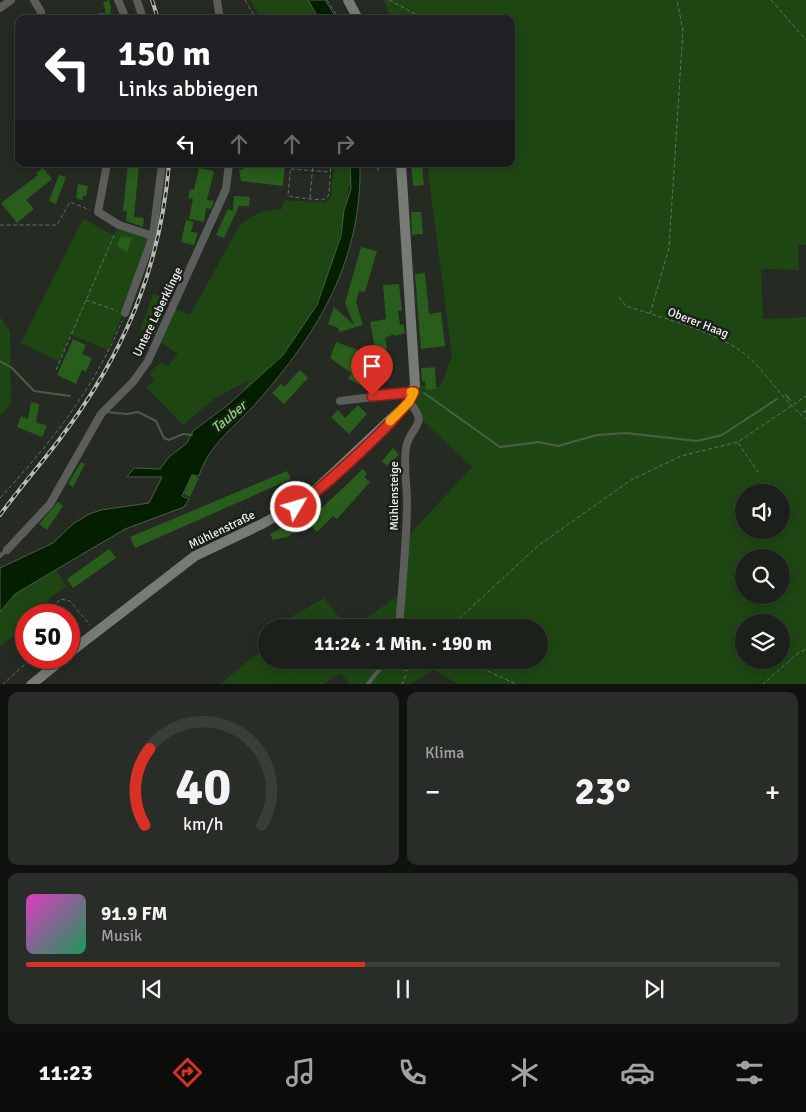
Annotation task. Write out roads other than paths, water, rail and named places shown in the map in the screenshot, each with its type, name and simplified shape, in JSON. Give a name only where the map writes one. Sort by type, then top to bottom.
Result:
[{"type":"main road","points":[[348,0],[356,15]]},
{"type":"main road","points":[[401,167],[412,397]]},
{"type":"main road","name":"Mühlenstraße","points":[[80,644],[195,556],[262,524],[306,500],[412,397]]},
{"type":"main road","points":[[31,684],[50,669]]},
{"type":"street","points":[[0,8],[11,0]]},
{"type":"street","points":[[34,0],[41,12]]},
{"type":"street","points":[[118,0],[124,15]]},
{"type":"street","points":[[137,0],[142,15]]},
{"type":"street","points":[[216,0],[219,15]]},
{"type":"street","points":[[106,167],[98,212],[119,225],[153,236]]},
{"type":"street","points":[[125,313],[153,236],[162,167]]},
{"type":"street","name":"Untere Leberklinge","points":[[7,550],[50,504],[101,414],[133,382],[148,361],[226,188],[228,167]]},
{"type":"street","points":[[340,401],[412,397]]},
{"type":"street","name":"Mühlensteige","points":[[400,619],[408,507],[404,467],[407,442],[419,424],[420,418],[412,397]]},
{"type":"lane","points":[[0,556],[7,550]]},
{"type":"lane","points":[[367,684],[380,669]]},
{"type":"water","points":[[308,0],[325,0],[334,15],[317,15]]},
{"type":"water","name":"Tauber","points":[[350,167],[360,167],[359,199],[353,232],[345,263],[332,293],[300,349],[257,402],[216,445],[203,465],[199,476],[192,475],[182,496],[189,499],[184,507],[125,529],[15,594],[0,612],[0,568],[53,543],[73,524],[89,514],[101,510],[149,503],[162,477],[127,477],[134,468],[160,469],[169,457],[187,443],[193,431],[229,404],[283,355],[317,305],[341,236],[344,210],[351,189]]},
{"type":"waterway","points":[[0,361],[12,368],[34,391],[70,396]]},
{"type":"waterway","points":[[424,393],[500,447],[539,442],[558,446],[597,435],[626,433],[697,441],[722,435],[777,399]]},
{"type":"waterway","points":[[786,395],[790,400]]},
{"type":"waterway","points":[[107,412],[127,414],[138,412],[156,421],[164,438],[169,440],[183,434],[192,435]]},
{"type":"railway","points":[[152,0],[157,15]]},
{"type":"railway","points":[[0,515],[82,408],[120,344],[135,310],[157,240],[169,167]]}]
